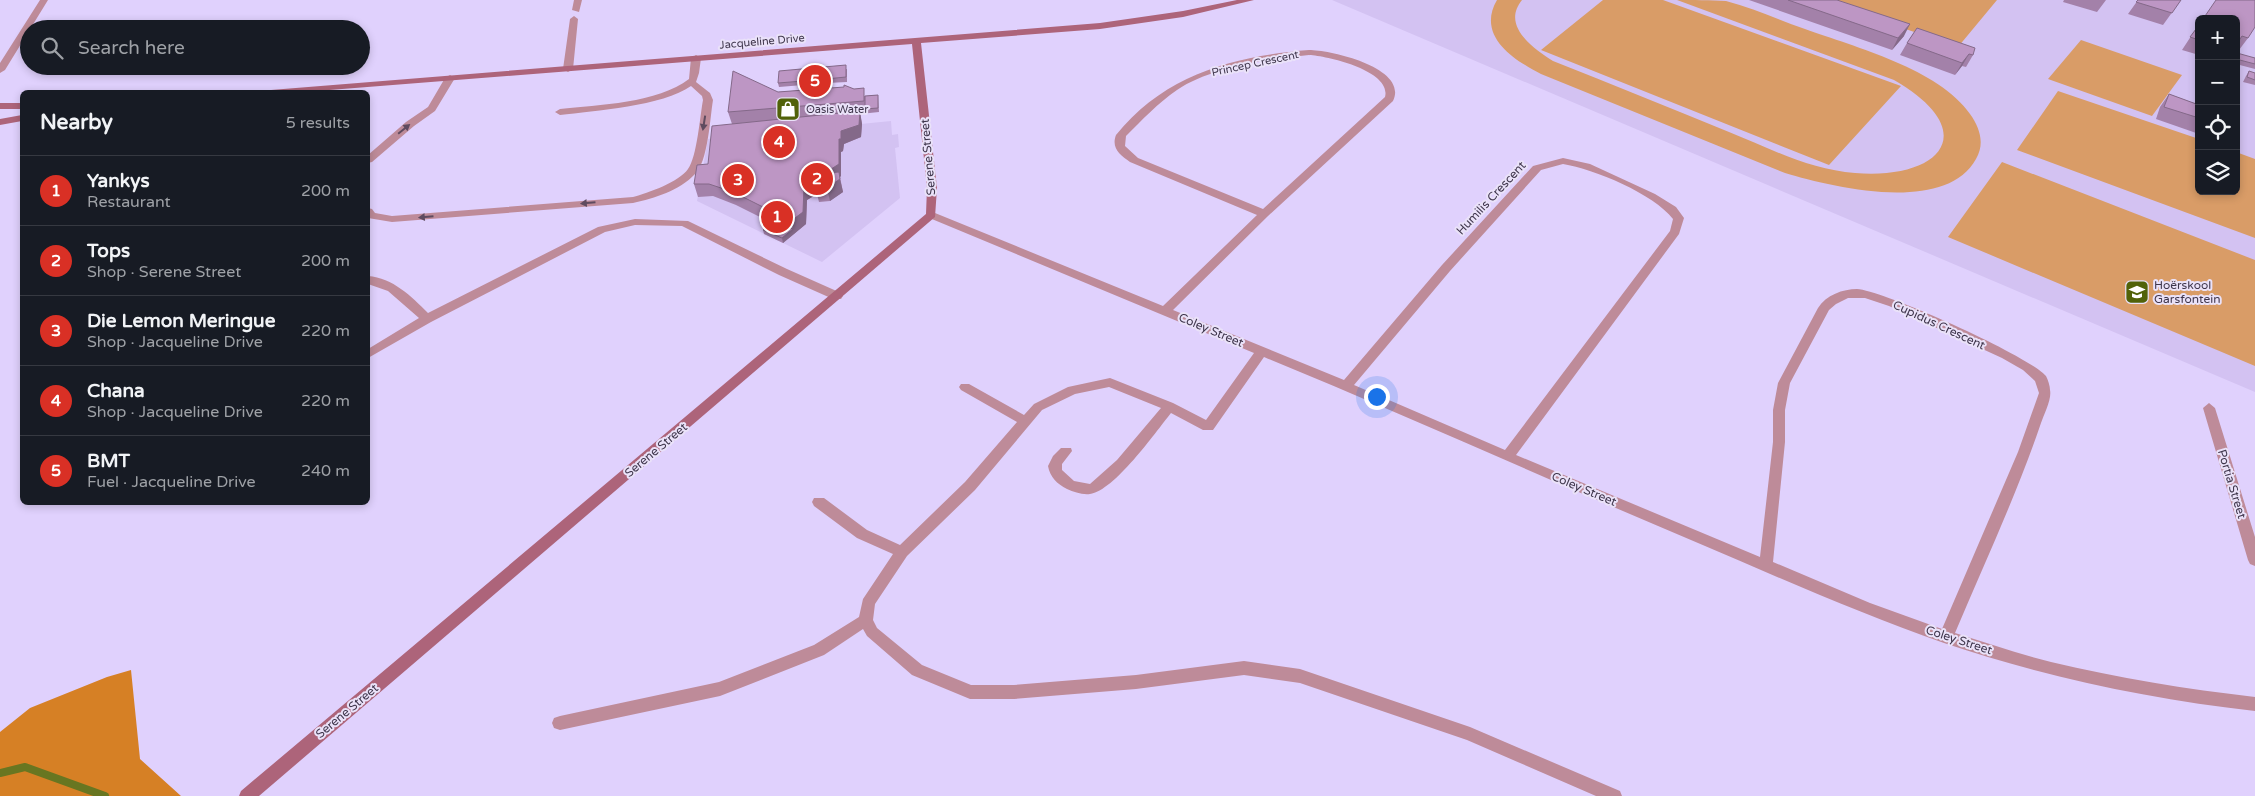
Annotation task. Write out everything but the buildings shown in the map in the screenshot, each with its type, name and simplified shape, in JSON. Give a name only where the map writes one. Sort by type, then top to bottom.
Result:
[{"type":"street","points":[[31,20],[44,0]]},
{"type":"street","points":[[568,69],[578,0]]},
{"type":"street","name":"Jacqueline Drive","points":[[299,90],[916,42],[1108,25],[1183,14],[1250,0]]},
{"type":"street","points":[[0,70],[20,38]]},
{"type":"street","name":"Serene Street","points":[[247,796],[930,215],[932,188],[916,42]]},
{"type":"street","name":"Princep Crescent","points":[[1165,311],[1264,214],[1388,102],[1392,95],[1392,89],[1387,81],[1370,70],[1334,55],[1312,53],[1277,57],[1207,73],[1182,82],[1121,135],[1118,141],[1119,147],[1124,154],[1134,160],[1264,214]]},
{"type":"street","points":[[560,112],[623,103],[679,90],[694,78],[696,58]]},
{"type":"street","points":[[370,158],[410,124],[432,109],[450,78]]},
{"type":"street","points":[[370,214],[392,220],[633,200],[659,193],[692,172],[698,160],[708,100],[707,95],[691,82]]},
{"type":"street","points":[[0,106],[20,106]]},
{"type":"street","points":[[0,122],[20,118]]},
{"type":"street","name":"Humilis Crescent","points":[[1346,386],[1446,268],[1537,168],[1563,161],[1580,164],[1658,200],[1672,209],[1678,218],[1675,232],[1507,457]]},
{"type":"street","name":"Coley Street","points":[[930,215],[1346,386],[1507,457],[1865,607],[1946,638],[2050,668],[2118,683],[2193,697],[2255,704]]},
{"type":"street","points":[[370,353],[427,319],[591,234],[613,225],[635,222],[684,223],[837,296]]},
{"type":"street","points":[[370,280],[380,282],[396,292],[427,319]]},
{"type":"street","name":"Cupidus Crescent","points":[[1766,565],[1779,442],[1779,410],[1784,383],[1824,308],[1832,298],[1842,294],[1858,293],[1876,296],[2027,367],[2041,379],[2046,393],[2025,452],[1946,638]]},
{"type":"street","points":[[1262,351],[1208,427],[1169,406],[1110,382],[1072,390],[1038,407],[970,486],[902,552],[868,603],[866,620],[872,632],[917,670],[970,692],[1014,692],[1136,682],[1244,668],[1300,676],[1470,734],[1614,796]]},
{"type":"street","points":[[964,386],[1025,421]]},
{"type":"street","points":[[1066,451],[1059,458],[1055,467],[1057,473],[1077,489],[1086,490],[1094,488],[1110,474],[1169,406]]},
{"type":"street","name":"Portia Street","points":[[2209,408],[2255,560]]},
{"type":"street","points":[[819,502],[862,534],[902,552]]},
{"type":"street","points":[[560,723],[720,689],[820,650],[866,620]]},
{"type":"shaded area","name":"Hoërskool Garsfontein","points":[[1332,0],[2255,0],[2255,392]]},
{"type":"shaded area","points":[[1497,0],[1522,0],[1516,10],[1515,19],[1517,27],[1529,43],[1553,61],[1806,163],[1838,171],[1885,173],[1910,169],[1928,160],[1940,149],[1944,134],[1938,117],[1922,99],[1894,80],[1677,0],[1726,1],[1736,4],[1895,61],[1938,84],[1956,98],[1973,119],[1979,130],[1981,142],[1979,153],[1961,176],[1940,187],[1914,192],[1886,192],[1830,185],[1785,173],[1541,74],[1520,62],[1501,45],[1495,36],[1491,25],[1492,13]]},
{"type":"shaded area","points":[[1603,0],[1663,0],[1901,86],[1829,165],[1541,50]]},
{"type":"shaded area","points":[[1821,0],[1997,0],[1958,47]]},
{"type":"shaded area","points":[[2081,40],[2182,75],[2152,116],[2048,79]]},
{"type":"shaded area","points":[[2058,91],[2195,138],[2195,195],[2240,195],[2240,153],[2255,159],[2255,238],[2017,150]]},
{"type":"shaded area","points":[[891,121],[892,135],[898,134],[899,147],[895,148],[900,198],[822,262],[697,201],[708,139]]},
{"type":"shaded area","points":[[2002,162],[2255,260],[2255,366],[1948,237]]},
{"type":"shaded area","points":[[131,670],[140,759],[181,796],[0,796],[0,732],[30,708],[107,677]]},
{"type":"waterway","points":[[0,773],[25,767],[105,796]]},
{"type":"place","name":"BMT","points":[[815,81]]},
{"type":"place","name":"Oasis Water","points":[[788,109]]},
{"type":"place","name":"Chana","points":[[779,142]]},
{"type":"place","name":"Tops","points":[[817,179]]},
{"type":"place","name":"Die Lemon Meringue","points":[[738,180]]},
{"type":"place","name":"Yankys","points":[[777,217]]},
{"type":"place","name":"Hoërskool Garsfontein","points":[[2137,292]]}]
